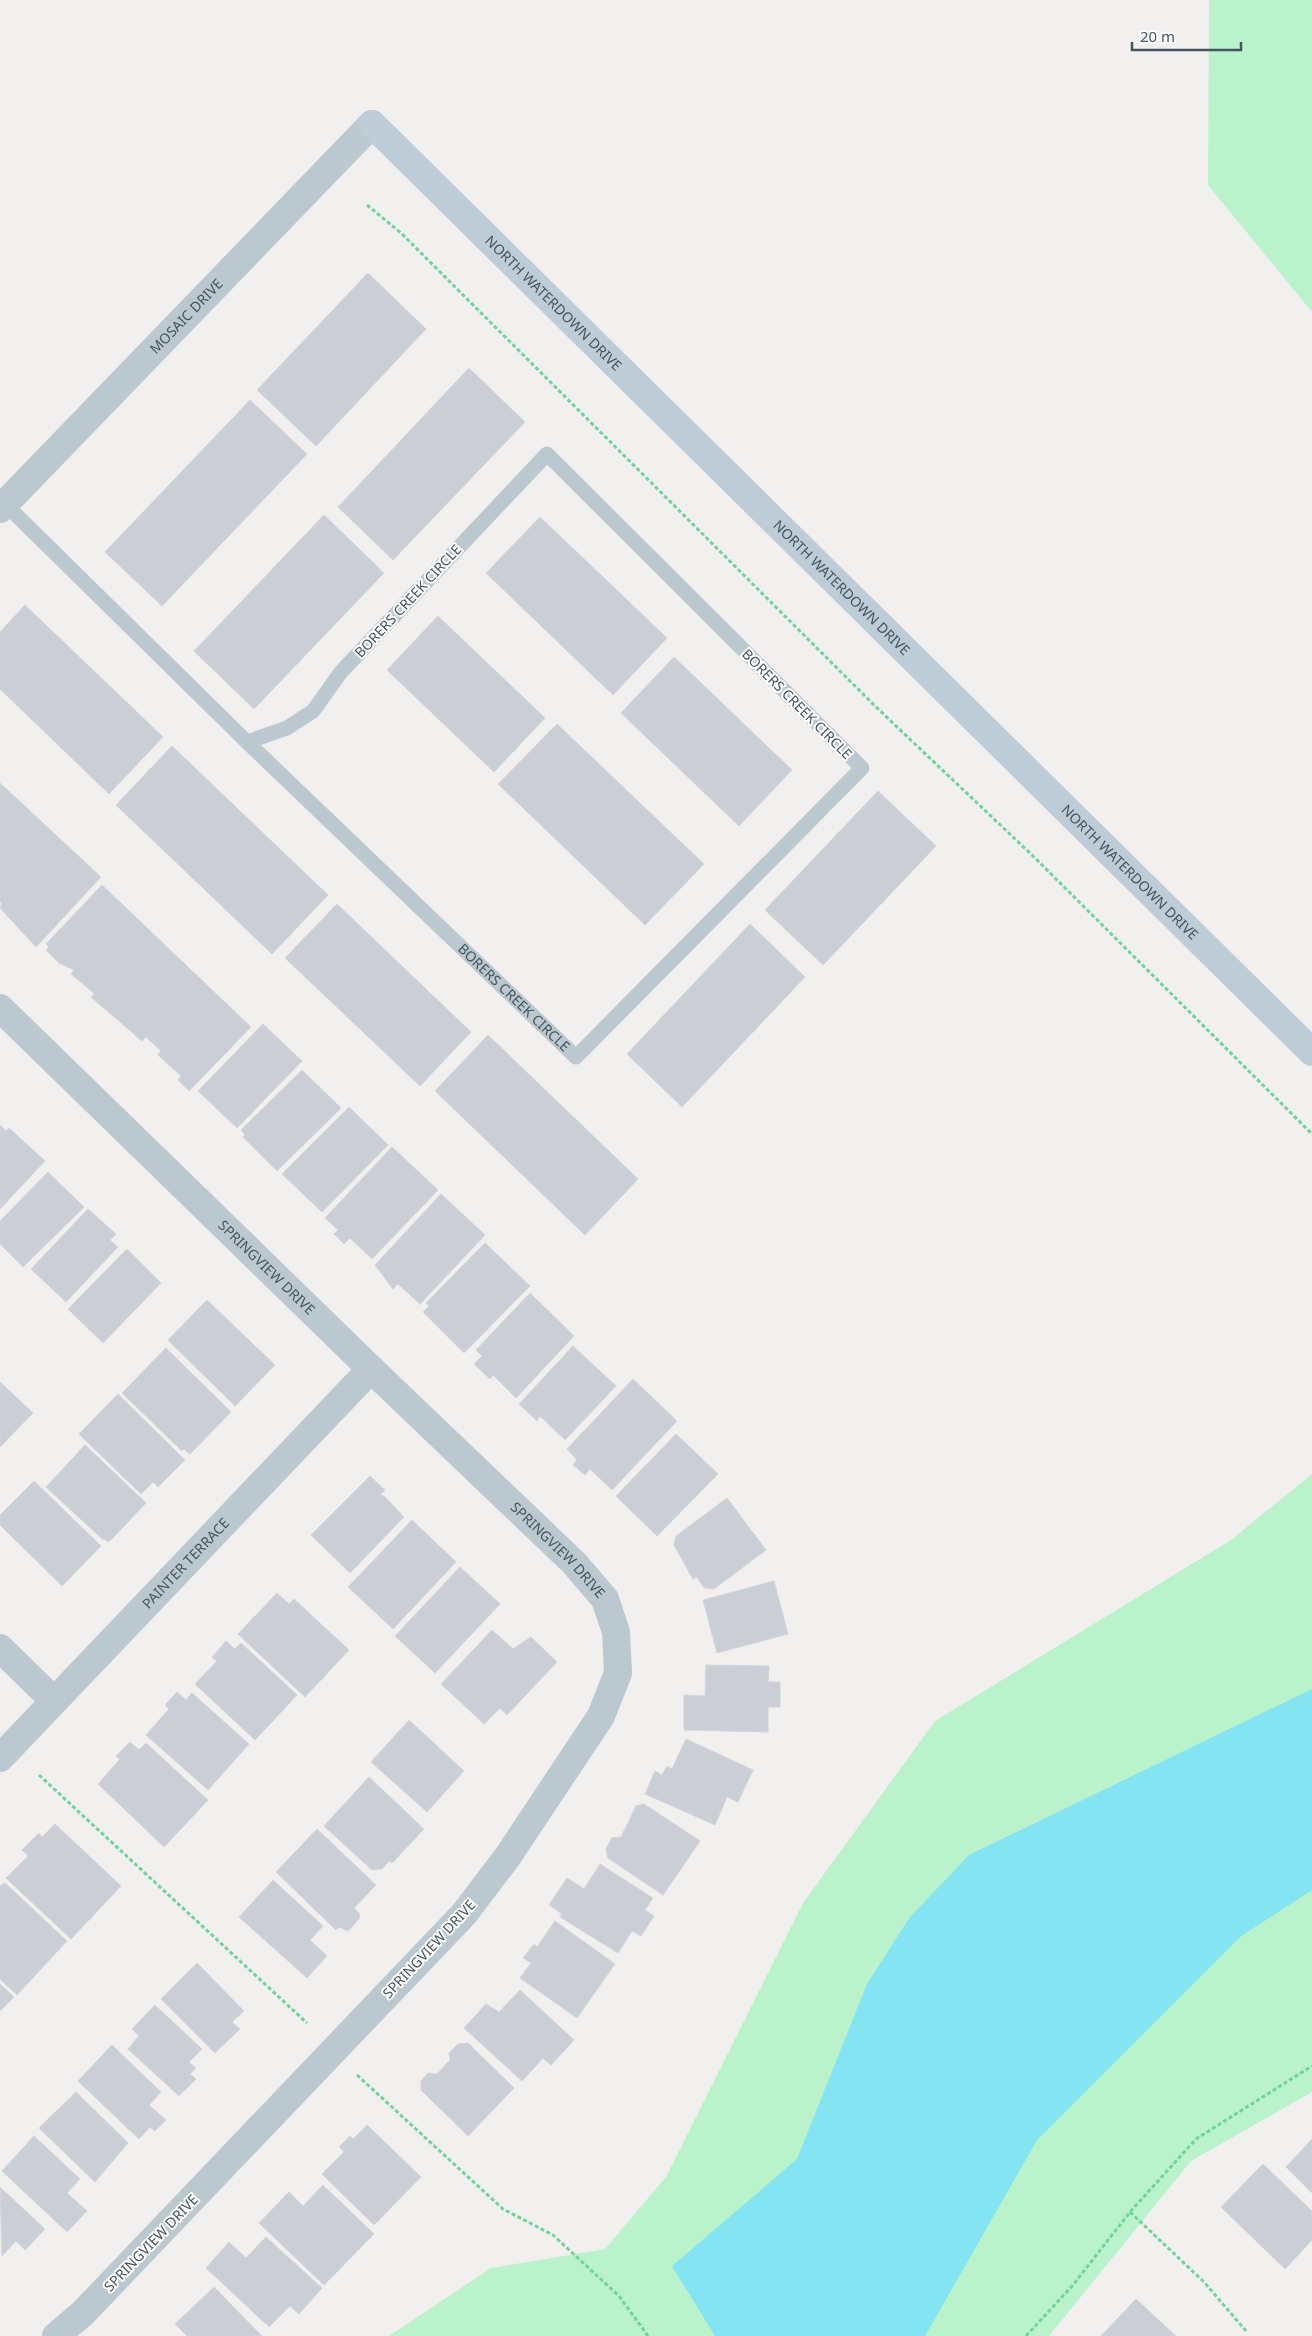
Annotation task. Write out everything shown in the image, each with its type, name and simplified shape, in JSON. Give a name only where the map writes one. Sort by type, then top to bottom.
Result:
[{"type":"main road","name":"NORTH WATERDOWN DRIVE","points":[[372,124],[1312,1052]]},
{"type":"street","name":"MOSAIC DRIVE","points":[[3,506],[372,124]]},
{"type":"street","name":"SPRINGVIEW DRIVE","points":[[0,1008],[371,1369],[574,1563],[605,1599],[616,1632],[618,1672],[601,1716],[508,1856],[464,1914],[83,2313],[56,2336]]},
{"type":"street","name":"PAINTER TERRACE","points":[[0,1758],[371,1369]]},
{"type":"street","points":[[0,1648],[54,1701]]},
{"type":"lane","name":"BORERS CREEK CIRCLE","points":[[3,506],[247,742],[576,1058],[862,768],[547,454],[340,672],[313,711],[287,728],[247,742]]},
{"type":"path","points":[[367,205],[401,233],[876,707],[1033,856],[1312,1134]]},
{"type":"path","points":[[39,1775],[306,2023]]},
{"type":"path","points":[[1026,2336],[1073,2285],[1130,2212],[1196,2139],[1312,2066]]},
{"type":"path","points":[[353,2071],[503,2209],[553,2235],[619,2296],[648,2336]]},
{"type":"path","points":[[1130,2212],[1204,2282],[1246,2332]]},
{"type":"green space","points":[[1209,0],[1312,0],[1312,312],[1208,185]]},
{"type":"green space","points":[[1312,1474],[1312,2092],[1191,2161],[1049,2336],[389,2336],[491,2268],[605,2249],[666,2177],[803,1903],[935,1721],[1231,1540]]},
{"type":"water","points":[[1312,1689],[1312,1890],[1240,1937],[1037,2140],[925,2336],[715,2336],[672,2266],[797,2159],[867,1984],[910,1917],[969,1855]]},
{"type":"building","points":[[368,273],[426,329],[316,446],[257,390]]},
{"type":"building","points":[[469,368],[525,422],[393,560],[338,507]]},
{"type":"building","points":[[250,400],[307,454],[162,606],[105,552]]},
{"type":"building","points":[[324,515],[384,573],[254,709],[194,651]]},
{"type":"building","points":[[540,517],[667,638],[613,695],[486,573]]},
{"type":"building","points":[[25,605],[163,737],[109,794],[0,689],[0,632]]},
{"type":"building","points":[[438,616],[545,718],[494,772],[387,670]]},
{"type":"building","points":[[674,657],[792,770],[739,826],[621,713]]},
{"type":"building","points":[[557,724],[704,864],[645,925],[498,784]]},
{"type":"building","points":[[172,746],[328,895],[272,954],[116,805]]},
{"type":"building","points":[[0,783],[101,877],[36,947],[0,908],[2,904],[0,902]]},
{"type":"building","points":[[878,791],[936,846],[823,965],[765,910]]},
{"type":"building","points":[[102,885],[251,1027],[189,1091],[178,1080],[181,1076],[158,1055],[161,1051],[146,1037],[142,1041],[91,997],[95,994],[71,974],[74,970],[59,963],[46,950],[49,947],[46,944]]},
{"type":"building","points":[[337,904],[471,1032],[420,1086],[285,958]]},
{"type":"building","points":[[750,924],[805,977],[682,1107],[627,1054]]},
{"type":"building","points":[[263,1024],[302,1061],[237,1128],[198,1091]]},
{"type":"building","points":[[488,1035],[638,1179],[585,1235],[435,1091]]},
{"type":"building","points":[[302,1070],[341,1108],[277,1171],[243,1137],[245,1135],[241,1130]]},
{"type":"building","points":[[349,1107],[388,1145],[322,1212],[282,1174]]},
{"type":"building","points":[[0,1125],[6,1131],[9,1128],[45,1161],[0,1209]]},
{"type":"building","points":[[392,1147],[438,1190],[372,1259],[350,1238],[344,1244],[334,1234],[338,1230],[325,1218]]},
{"type":"building","points":[[48,1172],[84,1207],[23,1267],[0,1244],[0,1221]]},
{"type":"building","points":[[441,1194],[485,1235],[420,1304],[398,1284],[393,1289],[375,1265]]},
{"type":"building","points":[[88,1209],[116,1234],[110,1240],[118,1247],[66,1302],[31,1269]]},
{"type":"building","points":[[485,1243],[530,1286],[464,1353],[423,1312],[429,1306],[426,1303]]},
{"type":"building","points":[[127,1249],[161,1283],[103,1343],[68,1309]]},
{"type":"building","points":[[530,1293],[574,1336],[516,1398],[493,1375],[490,1379],[474,1364],[482,1356],[476,1350]]},
{"type":"building","points":[[207,1300],[275,1365],[235,1406],[168,1340]]},
{"type":"building","points":[[573,1346],[616,1386],[565,1440],[540,1416],[537,1421],[519,1404]]},
{"type":"building","points":[[166,1348],[231,1412],[190,1454],[184,1449],[182,1451],[122,1393]]},
{"type":"building","points":[[633,1379],[677,1421],[612,1490],[590,1469],[585,1475],[573,1465],[577,1460],[567,1449]]},
{"type":"building","points":[[0,1382],[33,1413],[0,1447]]},
{"type":"building","points":[[118,1394],[185,1460],[158,1487],[153,1482],[141,1494],[79,1434]]},
{"type":"building","points":[[676,1434],[718,1474],[657,1536],[616,1496]]},
{"type":"building","points":[[85,1445],[146,1503],[109,1542],[101,1538],[46,1487]]},
{"type":"building","points":[[370,1476],[385,1490],[380,1495],[384,1496],[404,1517],[350,1573],[311,1535]]},
{"type":"building","points":[[34,1481],[101,1546],[62,1586],[0,1525],[0,1515]]},
{"type":"building","points":[[727,1498],[766,1550],[714,1589],[704,1588],[697,1577],[693,1579],[674,1545],[676,1536]]},
{"type":"building","points":[[412,1520],[456,1562],[393,1629],[348,1587]]},
{"type":"building","points":[[460,1567],[500,1604],[435,1673],[395,1636]]},
{"type":"building","points":[[774,1581],[788,1634],[717,1653],[703,1600]]},
{"type":"building","points":[[277,1593],[289,1604],[294,1599],[349,1650],[305,1697],[238,1634]]},
{"type":"building","points":[[492,1630],[513,1649],[531,1637],[557,1662],[507,1715],[500,1708],[484,1724],[441,1684]]},
{"type":"building","points":[[226,1641],[235,1649],[241,1643],[297,1695],[255,1740],[195,1684],[217,1661],[212,1657]]},
{"type":"building","points":[[706,1665],[769,1666],[768,1682],[780,1682],[780,1707],[768,1707],[768,1732],[684,1730],[684,1695],[705,1696]]},
{"type":"building","points":[[177,1692],[186,1700],[192,1693],[249,1744],[208,1790],[146,1735],[169,1709],[165,1705]]},
{"type":"building","points":[[409,1720],[464,1771],[427,1812],[371,1762]]},
{"type":"building","points":[[686,1739],[753,1770],[738,1802],[727,1797],[715,1825],[645,1794],[655,1771],[662,1775],[667,1766],[672,1769]]},
{"type":"building","points":[[130,1742],[139,1750],[146,1743],[208,1800],[164,1847],[98,1784],[120,1759],[116,1756]]},
{"type":"building","points":[[369,1777],[424,1829],[392,1863],[389,1861],[382,1869],[372,1870],[324,1826]]},
{"type":"building","points":[[644,1804],[700,1841],[663,1895],[608,1858],[606,1849],[612,1838],[621,1837],[636,1806]]},
{"type":"building","points":[[55,1824],[121,1886],[71,1939],[6,1878],[28,1856],[22,1850],[39,1833],[42,1837]]},
{"type":"building","points":[[317,1829],[376,1885],[354,1908],[360,1914],[359,1919],[348,1931],[339,1927],[336,1930],[276,1872]]},
{"type":"building","points":[[600,1864],[653,1898],[645,1910],[654,1916],[641,1936],[632,1931],[618,1953],[560,1917],[562,1914],[549,1905],[567,1878],[584,1889]]},
{"type":"building","points":[[273,1880],[323,1926],[310,1940],[327,1956],[307,1978],[239,1917]]},
{"type":"building","points":[[5,1883],[67,1941],[17,1995],[0,1979],[0,1886]]},
{"type":"building","points":[[555,1921],[615,1964],[577,2018],[520,1978],[531,1963],[523,1958],[534,1944],[537,1947]]},
{"type":"building","points":[[197,1963],[244,2011],[232,2022],[240,2029],[215,2053],[161,1999]]},
{"type":"building","points":[[0,1984],[14,1997],[0,2011]]},
{"type":"building","points":[[520,1990],[574,2040],[551,2065],[543,2058],[522,2081],[464,2028],[486,2004],[499,2012]]},
{"type":"building","points":[[155,2005],[202,2049],[189,2062],[196,2068],[190,2074],[196,2079],[179,2096],[128,2049],[139,2036],[132,2029]]},
{"type":"building","points":[[468,2043],[514,2088],[468,2136],[421,2090],[421,2081],[428,2073],[437,2074],[450,2060],[449,2053],[458,2044]]},
{"type":"building","points":[[112,2045],[161,2092],[149,2105],[166,2120],[155,2131],[150,2127],[139,2139],[78,2081]]},
{"type":"building","points":[[76,2092],[128,2143],[95,2182],[39,2128]]},
{"type":"building","points":[[367,2125],[421,2177],[374,2225],[322,2174],[344,2152],[339,2147],[350,2136],[353,2139]]},
{"type":"building","points":[[34,2136],[80,2179],[67,2193],[87,2211],[67,2232],[2,2171]]},
{"type":"building","points":[[1312,2139],[1312,2193],[1286,2167]]},
{"type":"building","points":[[1263,2164],[1312,2211],[1312,2240],[1285,2269],[1221,2207]]},
{"type":"building","points":[[323,2185],[374,2234],[324,2285],[259,2223],[289,2192],[303,2206]]},
{"type":"building","points":[[0,2187],[45,2229],[25,2250],[16,2241],[2,2256]]},
{"type":"building","points":[[266,2237],[322,2288],[299,2314],[290,2306],[269,2327],[206,2268],[229,2242],[246,2258]]},
{"type":"building","points":[[214,2287],[262,2336],[187,2336],[175,2324]]},
{"type":"building","points":[[1136,2299],[1176,2336],[1101,2336]]}]
